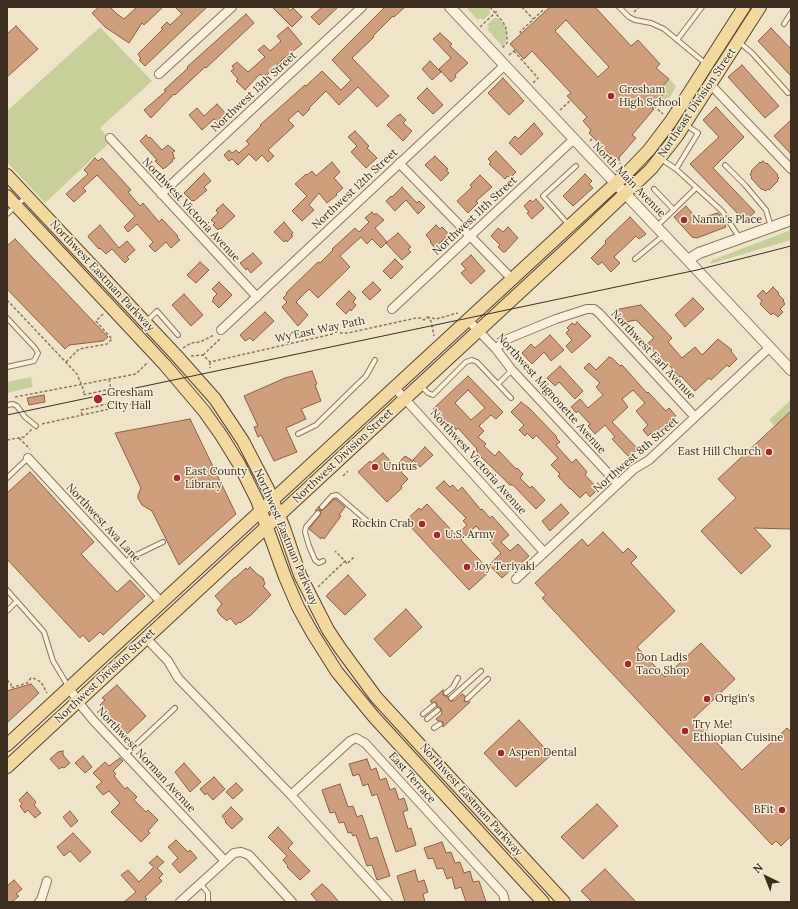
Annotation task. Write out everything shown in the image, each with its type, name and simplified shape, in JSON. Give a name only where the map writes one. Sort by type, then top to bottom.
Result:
[{"type":"main road","name":"Northeast Division Street","points":[[616,183],[660,136],[744,7]]},
{"type":"main road","name":"Northeast Division Street","points":[[626,193],[651,169],[685,125],[760,7]]},
{"type":"main road","name":"Northwest Eastman Parkway","points":[[7,175],[209,392],[234,428],[252,458],[272,500],[300,575],[328,630],[366,684],[564,902]]},
{"type":"main road","name":"Northwest Division Street","points":[[7,745],[616,183]]},
{"type":"main road","name":"Northwest Division Street","points":[[7,767],[626,193]]},
{"type":"main road","name":"Northwest Eastman Parkway","points":[[7,196],[178,379],[209,417],[239,464],[260,510],[298,607],[337,672],[374,717],[543,902]]},
{"type":"street","points":[[159,74],[232,7]]},
{"type":"street","name":"Northwest 13th Street","points":[[161,194],[362,7]]},
{"type":"street","name":"North Main Avenue","points":[[450,7],[791,370]]},
{"type":"street","name":"Northwest 12th Street","points":[[221,330],[505,65]]},
{"type":"street","points":[[711,85],[791,169]]},
{"type":"street","name":"Northwest Victoria Avenue","points":[[110,138],[257,297]]},
{"type":"street","name":"Northwest 11th Street","points":[[392,309],[574,139]]},
{"type":"street","points":[[400,163],[512,279]]},
{"type":"street","points":[[688,260],[699,254],[791,220]]},
{"type":"street","name":"Northwest Earl Avenue","points":[[496,349],[505,340],[556,319],[587,309],[594,309],[695,417]]},
{"type":"street","name":"Northwest Mignonette Avenue","points":[[468,320],[496,349],[512,370],[618,484]]},
{"type":"street","name":"Northwest 8th Street","points":[[516,579],[634,469],[649,460],[770,347]]},
{"type":"street","name":"Northwest Victoria Avenue","points":[[395,388],[544,552]]},
{"type":"street","name":"Northwest Ava Lane","points":[[30,454],[161,602]]},
{"type":"street","points":[[146,638],[168,661],[183,683],[291,795],[388,902]]},
{"type":"street","name":"Northwest Norman Avenue","points":[[69,688],[93,720],[225,861]]},
{"type":"street","name":"East Terrace","points":[[291,795],[350,741],[356,738],[365,743],[503,894],[505,902]]},
{"type":"street","points":[[180,902],[234,853],[241,852],[249,855],[292,902]]},
{"type":"street","points":[[39,902],[47,881]]},
{"type":"lane","points":[[619,7],[629,17],[635,20],[650,22],[658,25],[707,65]]},
{"type":"lane","points":[[677,40],[702,7]]},
{"type":"lane","points":[[784,24],[791,13]]},
{"type":"lane","points":[[738,42],[752,53],[788,93]]},
{"type":"lane","points":[[676,169],[698,132],[685,125]]},
{"type":"lane","points":[[660,158],[676,169],[722,211],[740,239]]},
{"type":"lane","points":[[725,165],[745,185],[766,210],[771,227]]},
{"type":"lane","points":[[570,226],[543,196],[576,166]]},
{"type":"lane","points":[[657,226],[696,188]]},
{"type":"lane","points":[[654,189],[674,210]]},
{"type":"lane","points":[[7,214],[27,196]]},
{"type":"lane","points":[[634,259],[665,235]]},
{"type":"lane","points":[[145,322],[157,311],[178,335]]},
{"type":"lane","points":[[7,318],[38,352],[34,361],[7,367]]},
{"type":"lane","points":[[298,434],[316,425],[366,376],[375,360]]},
{"type":"lane","points":[[420,385],[428,393],[433,395],[466,362],[472,360],[477,362],[511,398]]},
{"type":"lane","points":[[498,384],[512,370]]},
{"type":"lane","points":[[7,405],[13,404],[17,406],[25,417],[36,426]]},
{"type":"lane","points":[[7,478],[30,454]]},
{"type":"lane","points":[[322,507],[332,496],[337,495],[367,521]]},
{"type":"lane","points":[[318,513],[306,527],[305,532],[315,560],[319,563],[323,562]]},
{"type":"lane","points":[[126,563],[130,558],[163,542]]},
{"type":"lane","name":"Northwest Norman Avenue","points":[[7,590],[44,632],[53,660],[69,688]]},
{"type":"lane","points":[[7,611],[17,601]]},
{"type":"lane","points":[[451,698],[481,671]]},
{"type":"lane","points":[[446,693],[453,687],[458,678]]},
{"type":"lane","points":[[467,699],[488,679]]},
{"type":"lane","points":[[423,714],[434,705]]},
{"type":"lane","points":[[125,754],[175,708]]},
{"type":"lane","points":[[427,720],[438,710]]},
{"type":"lane","points":[[434,728],[440,724]]},
{"type":"lane","points":[[200,883],[208,893],[208,902]]},
{"type":"path","points":[[490,7],[505,25],[508,36],[506,45],[495,55]]},
{"type":"path","points":[[522,7],[533,19]]},
{"type":"path","points":[[474,33],[498,10]]},
{"type":"path","points":[[521,34],[520,32],[533,19],[543,10],[545,11]]},
{"type":"path","points":[[511,54],[514,51],[538,78],[527,89]]},
{"type":"path","points":[[553,116],[571,100]]},
{"type":"path","points":[[619,158],[620,166]]},
{"type":"path","points":[[7,300],[77,374],[84,391],[83,395],[111,389],[109,379]]},
{"type":"path","points":[[66,362],[79,349],[107,344],[112,339],[96,321],[111,307]]},
{"type":"path","name":"Wy'East Way Path","points":[[210,362],[337,333],[348,333],[416,318],[421,318],[424,320],[427,317],[431,322],[434,338]]},
{"type":"path","points":[[221,330],[225,334],[203,355],[176,355],[187,345],[200,342],[221,330]]},
{"type":"path","points":[[203,355],[210,362],[210,368]]},
{"type":"path","points":[[14,398],[136,374],[149,362]]},
{"type":"path","points":[[82,415],[81,410],[120,401],[121,407]]},
{"type":"path","points":[[61,420],[145,401]]},
{"type":"path","points":[[19,438],[30,454]]},
{"type":"path","points":[[343,476],[348,471]]},
{"type":"path","points":[[335,551],[347,564],[354,557]]},
{"type":"path","points":[[309,595],[345,561]]},
{"type":"path","points":[[7,680],[11,684],[11,688],[27,684],[28,680],[34,678],[41,682],[47,693]]},
{"type":"green space","points":[[466,7],[488,7],[490,14],[483,20],[480,18],[478,20]]},
{"type":"green space","points":[[494,18],[498,18],[506,28],[506,39],[502,46],[487,29],[489,27],[487,25]]},
{"type":"green space","points":[[100,27],[152,81],[100,128],[111,141],[45,203],[7,162],[7,111]]},
{"type":"green space","points":[[669,79],[676,86],[667,103],[661,97],[666,91],[662,87]]},
{"type":"green space","points":[[791,230],[791,240],[710,264],[712,260]]},
{"type":"green space","points":[[31,377],[33,387],[7,393],[7,382]]},
{"type":"green space","points":[[791,400],[791,411],[774,426],[770,419]]},
{"type":"building","points":[[99,7],[110,7],[124,19],[137,7],[163,7],[144,25],[142,23],[129,43],[105,27],[92,13]]},
{"type":"building","points":[[175,7],[207,7],[145,66],[139,60],[141,59],[138,54],[163,29],[161,28],[167,22],[170,25],[182,14]]},
{"type":"building","points":[[272,7],[287,7],[290,11],[293,8],[302,17],[292,27]]},
{"type":"building","points":[[322,7],[338,7],[319,25],[311,17]]},
{"type":"building","points":[[385,7],[405,7],[394,17],[393,16],[352,58],[389,96],[377,107],[358,87],[339,105],[326,91],[303,116],[298,111],[288,120],[294,126],[268,150],[274,156],[268,162],[262,155],[256,161],[249,154],[238,165],[232,159],[229,161],[224,155],[229,150],[232,153],[236,150],[239,153],[249,144],[246,141],[261,126],[260,125],[322,71],[341,90],[351,80],[332,60]]},
{"type":"building","points":[[550,7],[595,7],[631,46],[638,40],[660,64],[656,68],[669,79],[662,87],[666,91],[652,108],[654,109],[632,135],[636,138],[616,161],[589,133],[591,130],[583,121],[587,117],[567,96],[571,93],[532,51],[524,59],[510,44]],"holes":[[[566,20],[609,67],[598,77],[555,31]]]},
{"type":"building","points":[[246,14],[254,23],[206,68],[205,67],[175,95],[174,94],[151,118],[144,110],[166,91],[164,90],[188,68],[187,67]]},
{"type":"building","points":[[16,26],[38,49],[7,77],[7,34]]},
{"type":"building","points":[[288,27],[302,44],[283,59],[264,78],[260,74],[245,90],[236,81],[238,79],[231,71],[234,69],[232,66],[237,62],[248,72],[265,57],[258,50],[264,45],[270,51],[281,41],[277,36]]},
{"type":"building","points":[[771,28],[791,49],[791,76],[758,41]]},
{"type":"building","points":[[440,33],[452,44],[450,46],[468,63],[455,75],[456,77],[451,82],[439,69],[451,58],[433,39]]},
{"type":"building","points":[[430,61],[441,72],[432,80],[422,69]]},
{"type":"building","points":[[742,65],[779,106],[765,118],[728,77]]},
{"type":"building","points":[[503,78],[524,101],[509,115],[488,93]]},
{"type":"building","points":[[427,88],[443,105],[433,114],[417,98]]},
{"type":"building","points":[[217,104],[226,114],[217,122],[214,119],[202,130],[189,115],[197,108],[204,116]]},
{"type":"building","points":[[716,107],[744,137],[713,168],[755,212],[745,221],[690,164],[719,137],[703,120]]},
{"type":"building","points":[[400,114],[406,120],[403,123],[412,131],[403,141],[387,125]]},
{"type":"building","points":[[791,120],[791,154],[774,136]]},
{"type":"building","points":[[534,123],[543,134],[521,155],[509,143],[515,136],[518,139]]},
{"type":"building","points":[[355,131],[369,146],[367,148],[377,158],[366,168],[351,152],[357,146],[348,137]]},
{"type":"building","points":[[146,135],[149,138],[150,137],[162,150],[168,145],[175,151],[172,153],[175,158],[165,168],[163,169],[155,161],[157,160],[140,141]]},
{"type":"building","points":[[496,151],[516,172],[510,178],[508,176],[505,179],[489,164],[491,162],[488,159]]},
{"type":"building","points":[[435,156],[448,169],[446,170],[449,173],[441,181],[425,165]]},
{"type":"building","points":[[95,158],[98,161],[102,158],[131,190],[128,192],[140,206],[143,203],[159,222],[162,219],[180,240],[171,248],[166,242],[155,252],[149,246],[153,242],[137,224],[128,232],[124,227],[135,216],[97,175],[83,188],[86,191],[74,202],[66,194],[88,174],[84,170]]},
{"type":"building","points":[[763,161],[766,164],[767,163],[779,178],[769,190],[768,189],[765,191],[763,189],[762,190],[751,178],[752,177],[750,174],[760,162],[761,163]]},
{"type":"building","points":[[332,162],[340,172],[334,178],[343,188],[327,203],[319,193],[309,205],[314,210],[302,221],[292,211],[307,196],[295,184],[306,174],[307,175],[312,171],[316,176]]},
{"type":"building","points":[[204,173],[211,181],[204,187],[207,190],[192,201],[184,193]]},
{"type":"building","points":[[585,174],[592,181],[589,184],[593,188],[573,206],[563,196]]},
{"type":"building","points":[[480,175],[492,187],[476,201],[478,203],[468,213],[457,201],[472,187],[470,185]]},
{"type":"building","points":[[402,187],[417,203],[419,201],[425,207],[418,214],[406,200],[395,211],[386,201]]},
{"type":"building","points":[[536,199],[544,208],[532,219],[524,206],[530,200],[533,202]]},
{"type":"building","points":[[223,204],[235,216],[218,230],[213,225],[215,223],[211,220],[218,213],[216,210]]},
{"type":"building","points":[[686,206],[697,219],[718,213],[723,219],[726,227],[697,238],[692,237],[674,217]]},
{"type":"building","points":[[372,212],[374,215],[376,213],[384,220],[375,228],[387,242],[381,248],[372,239],[367,244],[361,237],[340,256],[350,267],[318,298],[309,289],[296,302],[308,315],[298,326],[282,307],[287,302],[283,298],[287,294],[286,293],[318,262],[320,263],[333,250],[332,249],[355,228],[359,232],[369,222],[365,218]]},
{"type":"building","points":[[630,217],[646,234],[639,239],[636,236],[614,257],[620,263],[611,272],[602,262],[598,265],[591,258],[606,243],[605,241]]},
{"type":"building","points":[[284,222],[293,233],[291,235],[293,236],[287,242],[286,240],[284,242],[274,232]]},
{"type":"building","points":[[100,225],[119,248],[127,241],[135,250],[127,257],[129,259],[125,263],[112,249],[106,254],[88,237]]},
{"type":"building","points":[[436,225],[440,229],[442,227],[449,234],[435,248],[426,235]]},
{"type":"building","points":[[508,227],[518,238],[505,252],[503,252],[498,247],[500,245],[491,236],[498,228],[503,232]]},
{"type":"building","points":[[398,233],[411,247],[408,249],[411,252],[402,260],[386,243]]},
{"type":"building","points":[[15,239],[108,337],[103,341],[69,345],[65,349],[7,289],[7,246]]},
{"type":"building","points":[[253,253],[262,263],[251,273],[240,263]]},
{"type":"building","points":[[471,255],[485,271],[471,284],[461,273],[466,269],[461,264]]},
{"type":"building","points":[[395,259],[403,267],[391,279],[383,271]]},
{"type":"building","points":[[200,262],[209,270],[196,283],[187,275]]},
{"type":"building","points":[[219,282],[232,295],[219,308],[212,301],[217,294],[212,289]]},
{"type":"building","points":[[373,282],[381,290],[370,300],[362,292]]},
{"type":"building","points":[[773,287],[784,300],[783,301],[785,304],[780,309],[783,312],[778,317],[773,313],[771,315],[760,304],[762,301],[757,296],[763,290],[766,294]]},
{"type":"building","points":[[349,291],[356,298],[353,302],[356,305],[346,314],[336,304]]},
{"type":"building","points":[[184,294],[203,315],[191,326],[172,305]]},
{"type":"building","points":[[693,298],[704,309],[685,327],[675,315]]},
{"type":"building","points":[[641,305],[672,338],[668,342],[682,358],[695,347],[702,355],[718,339],[732,350],[731,351],[737,359],[729,367],[727,365],[711,380],[709,378],[695,391],[681,376],[679,377],[669,365],[667,367],[647,344],[654,338],[636,320],[626,322],[614,310]]},
{"type":"building","points":[[265,312],[274,321],[253,341],[250,338],[245,341],[240,335]]},
{"type":"building","points":[[577,322],[591,336],[572,353],[566,346],[572,340],[566,333],[569,330],[567,328],[572,323],[575,325]]},
{"type":"building","points":[[550,335],[564,350],[551,361],[544,352],[532,364],[522,353],[531,344],[535,348]]},
{"type":"building","points":[[609,357],[620,366],[622,365],[647,393],[648,392],[666,411],[669,408],[676,416],[654,435],[651,433],[648,436],[643,430],[648,425],[636,411],[645,403],[633,390],[622,399],[628,407],[612,422],[638,449],[629,457],[612,439],[615,437],[605,425],[595,434],[588,426],[590,424],[578,411],[576,413],[571,407],[580,399],[588,408],[603,395],[596,387],[600,383],[584,368],[589,363],[596,370]]},
{"type":"building","points":[[560,366],[583,391],[575,399],[559,382],[555,386],[547,378]]},
{"type":"building","points":[[312,371],[321,401],[301,409],[306,419],[286,428],[297,452],[274,461],[261,435],[258,437],[254,427],[258,426],[244,396],[285,378]]},
{"type":"building","points":[[468,376],[503,412],[496,419],[491,415],[479,426],[484,431],[478,437],[486,444],[484,446],[495,456],[499,451],[516,469],[517,468],[523,474],[520,478],[530,488],[532,486],[545,500],[536,509],[513,485],[510,485],[477,453],[477,449],[458,428],[456,430],[454,427],[453,428],[433,409]],"holes":[[[468,390],[485,408],[471,420],[455,403]]]},
{"type":"building","points":[[44,395],[45,402],[29,405],[27,398]]},
{"type":"building","points":[[521,402],[529,408],[557,437],[556,438],[560,442],[556,445],[572,463],[576,459],[587,472],[585,475],[598,489],[590,497],[586,492],[580,498],[558,476],[560,474],[551,465],[558,458],[536,435],[533,439],[527,433],[525,436],[519,430],[524,425],[511,412]]},
{"type":"building","name":"East Hill Church","points":[[791,411],[791,529],[754,528],[771,546],[741,574],[701,531],[736,498],[718,479]]},
{"type":"building","name":"East County Library","points":[[190,419],[236,514],[179,565],[152,511],[142,505],[138,498],[141,488],[115,433]]},
{"type":"building","points":[[425,447],[433,455],[420,467],[413,460]]},
{"type":"building","points":[[383,453],[395,466],[405,456],[413,461],[401,472],[408,479],[401,486],[402,488],[387,502],[358,472],[370,461],[371,463]]},
{"type":"building","points":[[30,472],[94,542],[81,554],[117,592],[130,580],[145,596],[103,635],[100,632],[89,642],[83,635],[80,638],[7,559],[7,493]]},
{"type":"building","points":[[444,481],[450,487],[453,485],[458,491],[462,487],[481,510],[482,509],[490,518],[492,516],[509,535],[501,542],[510,551],[518,544],[529,556],[515,569],[514,567],[502,578],[489,565],[501,553],[476,526],[461,540],[490,571],[469,590],[409,525],[401,525],[419,508],[421,510],[427,504],[456,535],[467,525],[463,521],[466,518],[436,488]]},
{"type":"building","points":[[334,499],[345,507],[339,515],[341,516],[324,539],[322,537],[321,539],[309,529],[321,514],[320,510],[323,510]]},
{"type":"building","points":[[561,504],[569,513],[550,531],[542,521]]},
{"type":"building","points":[[319,506],[320,510],[315,511]]},
{"type":"building","points":[[603,532],[623,553],[628,548],[637,557],[631,563],[675,611],[637,647],[665,677],[701,643],[735,679],[694,718],[742,770],[787,728],[791,732],[791,836],[781,846],[776,841],[772,845],[542,598],[546,595],[535,583],[582,539],[588,546]]},
{"type":"building","points":[[250,567],[263,578],[265,584],[263,586],[271,595],[251,615],[236,625],[230,618],[227,621],[220,615],[217,610],[222,604],[215,596],[235,577],[246,568],[247,570]]},
{"type":"building","points":[[348,575],[366,595],[345,615],[326,596]]},
{"type":"building","points":[[406,609],[422,627],[390,657],[374,639]]},
{"type":"building","points":[[31,684],[39,693],[7,723],[7,691]]},
{"type":"building","points":[[117,685],[146,716],[126,735],[101,709],[102,707],[100,705],[105,700],[102,698]]},
{"type":"building","points":[[443,690],[443,695],[448,696],[450,701],[454,701],[462,694],[465,696],[464,701],[470,702],[443,727],[443,722],[436,719],[442,714],[441,708],[437,707],[436,702],[432,703],[430,701]]},
{"type":"building","points":[[519,720],[551,755],[516,787],[484,753]]},
{"type":"building","points":[[63,751],[63,755],[70,763],[64,768],[62,767],[59,769],[50,759],[58,752]]},
{"type":"building","points":[[83,756],[92,767],[85,773],[75,763]]},
{"type":"building","points":[[120,758],[123,761],[113,771],[116,774],[114,776],[125,789],[127,787],[137,797],[134,800],[146,812],[148,810],[158,820],[148,831],[150,833],[141,842],[111,812],[120,803],[109,791],[103,795],[96,787],[102,782],[93,773],[105,762],[109,766]]},
{"type":"building","points":[[367,759],[371,770],[376,768],[380,780],[386,778],[390,790],[395,788],[399,800],[404,798],[408,810],[403,812],[408,829],[411,828],[416,845],[396,852],[377,794],[372,796],[368,784],[363,786],[359,774],[353,776],[349,764]]},
{"type":"building","points":[[184,763],[201,782],[190,792],[175,772]]},
{"type":"building","points":[[214,777],[225,789],[213,800],[207,793],[205,795],[200,789]]},
{"type":"building","points":[[236,783],[243,790],[233,799],[226,792]]},
{"type":"building","points":[[340,784],[348,807],[353,806],[357,817],[362,815],[370,839],[377,837],[390,876],[377,880],[372,865],[367,866],[356,835],[353,836],[351,832],[348,833],[344,822],[339,823],[335,812],[330,813],[322,790]]},
{"type":"building","points":[[27,792],[36,802],[34,805],[41,813],[35,818],[28,810],[25,813],[20,806],[22,804],[19,800]]},
{"type":"building","points":[[597,804],[618,826],[583,859],[561,837]]},
{"type":"building","points":[[231,807],[243,819],[232,829],[225,822],[226,821],[222,816]]},
{"type":"building","points":[[70,811],[78,821],[71,827],[63,817]]},
{"type":"building","points":[[278,827],[293,843],[288,848],[310,871],[300,880],[287,867],[288,866],[283,860],[287,856],[268,837]]},
{"type":"building","points":[[73,833],[91,852],[80,862],[70,851],[64,856],[57,847]]},
{"type":"building","points":[[176,840],[188,852],[190,850],[197,858],[180,873],[172,864],[178,858],[168,847]]},
{"type":"building","points":[[442,842],[446,853],[451,852],[455,863],[460,862],[464,873],[470,871],[473,882],[479,881],[486,902],[466,902],[461,887],[455,889],[452,877],[447,879],[443,868],[437,869],[433,858],[428,859],[424,848]]},
{"type":"building","points":[[157,856],[164,862],[157,868],[163,874],[159,878],[162,881],[145,897],[147,899],[143,902],[124,902],[136,892],[121,875],[128,870],[139,882],[154,867],[149,863]]},
{"type":"building","points":[[605,869],[636,902],[592,902],[581,891]]},
{"type":"building","points":[[415,870],[418,882],[424,880],[428,892],[423,894],[425,902],[405,902],[397,876]]},
{"type":"building","points":[[14,880],[22,889],[16,894],[19,896],[12,902],[7,902],[7,886]]},
{"type":"building","points":[[322,884],[339,902],[318,902],[311,894]]},
{"type":"tram line","points":[[7,415],[697,270],[791,246]]},
{"type":"place","name":"Gresham High School","points":[[611,96]]},
{"type":"place","name":"Nanna's Place","points":[[684,220]]},
{"type":"place","name":"Gresham City Hall","points":[[98,399]]},
{"type":"place","name":"East Hill Church","points":[[769,452]]},
{"type":"place","name":"Unitus","points":[[375,467]]},
{"type":"place","name":"East County Library","points":[[177,478]]},
{"type":"place","name":"Rockin Crab","points":[[422,524]]},
{"type":"place","name":"U.S. Army","points":[[437,535]]},
{"type":"place","name":"Joy Teriyaki","points":[[467,567]]},
{"type":"place","name":"Don Ladis Taco Shop","points":[[628,664]]},
{"type":"place","name":"Origin's","points":[[707,699]]},
{"type":"place","name":"Try Me! Ethiopian Cuisine","points":[[685,731]]},
{"type":"place","name":"Aspen Dental","points":[[501,753]]},
{"type":"place","name":"BFit","points":[[782,810]]}]
